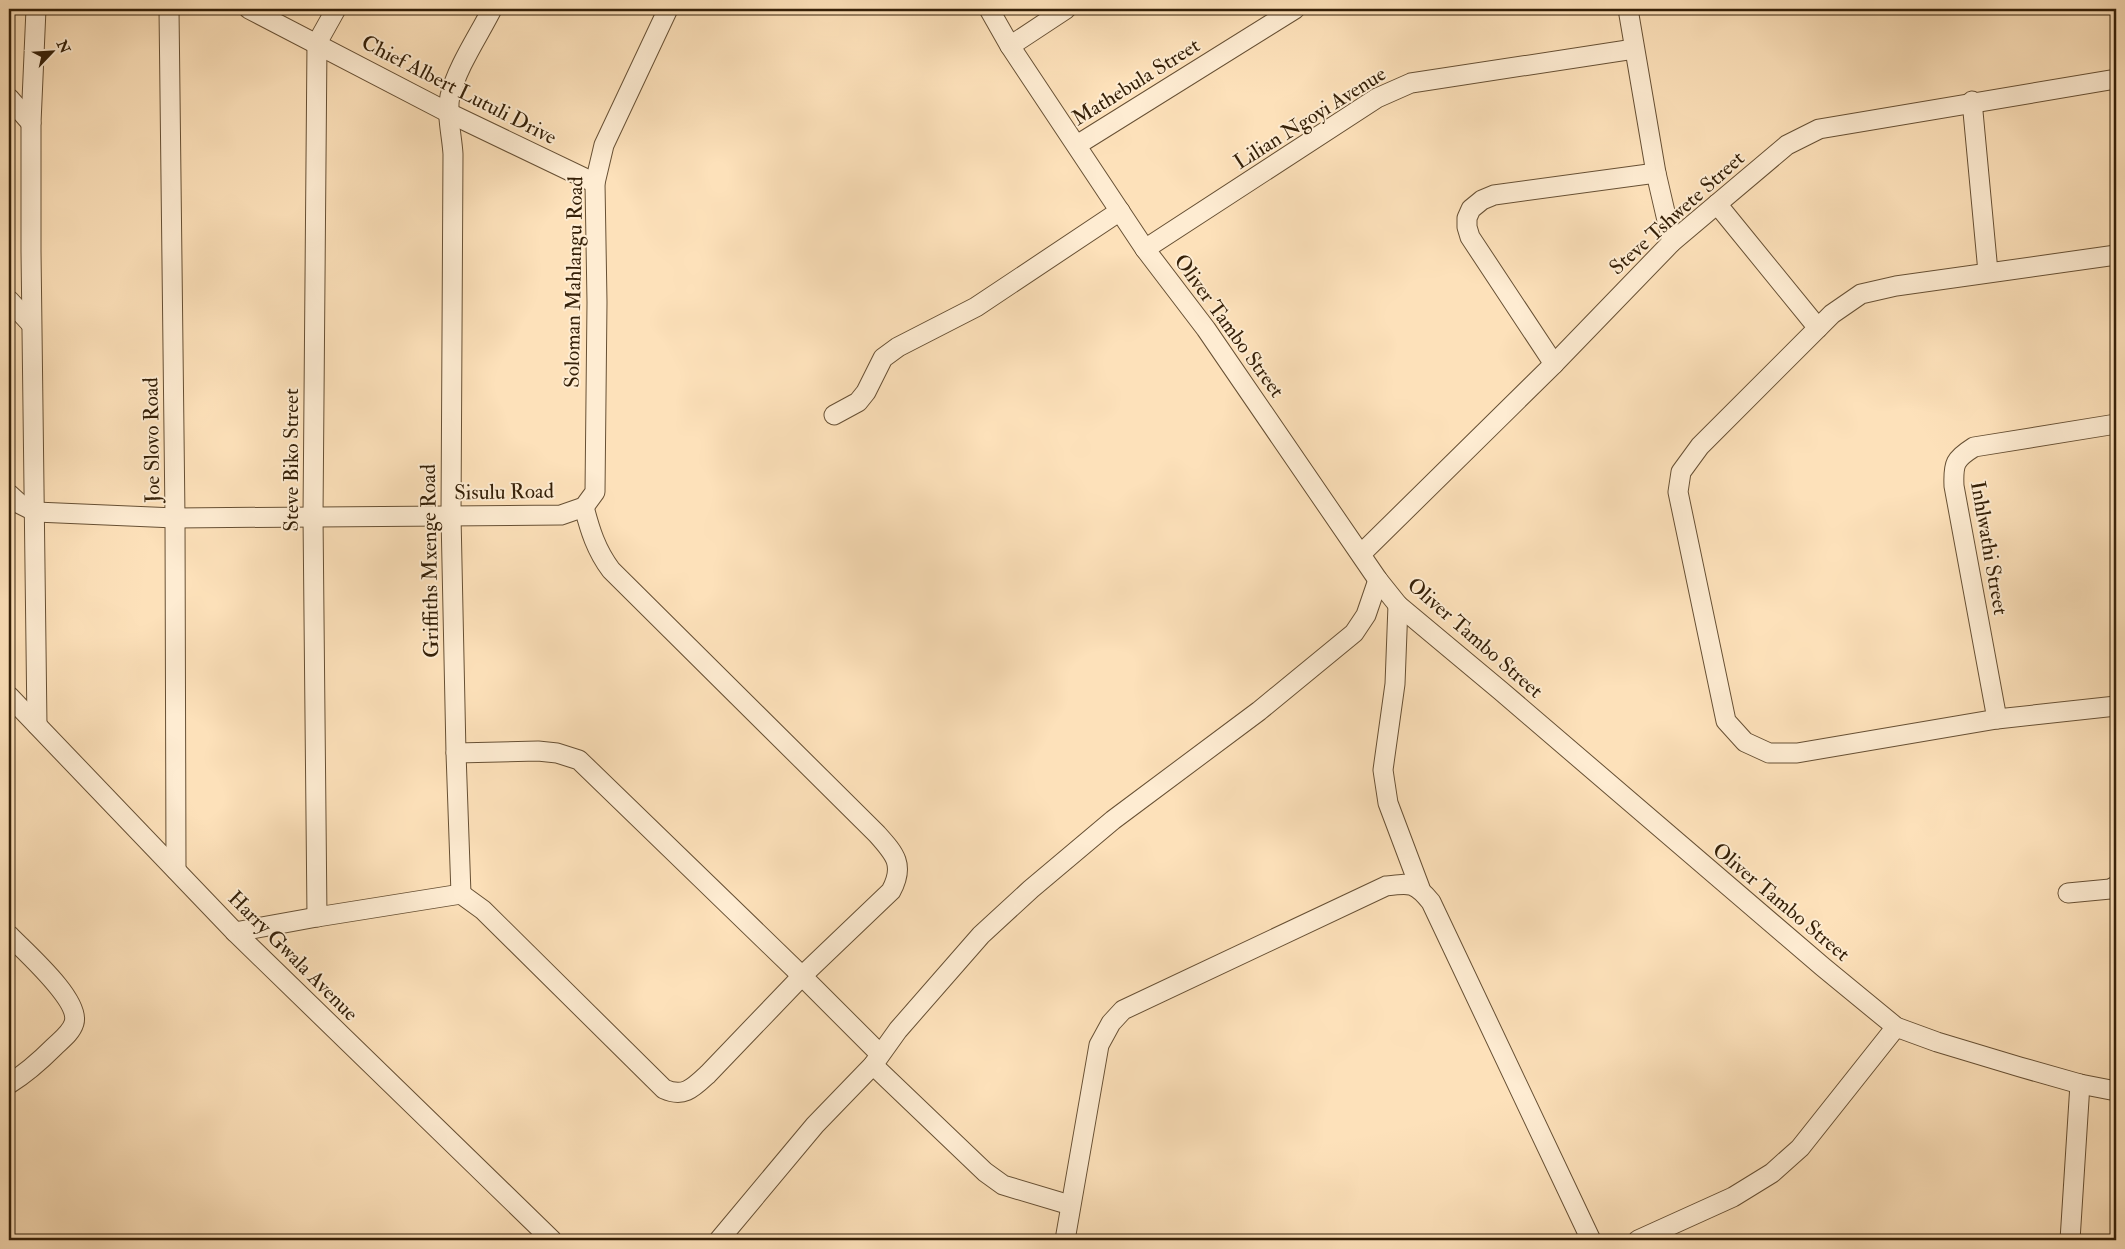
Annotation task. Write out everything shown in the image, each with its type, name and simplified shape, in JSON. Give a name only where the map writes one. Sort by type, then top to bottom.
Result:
[{"type":"street","points":[[36,9],[31,123],[38,726]]},
{"type":"street","name":"Joe Slovo Road","points":[[169,9],[175,518],[176,870]]},
{"type":"street","name":"Chief Albert Lutuli Drive","points":[[249,9],[449,112],[595,183]]},
{"type":"street","name":"Steve Biko Street","points":[[317,916],[313,516],[317,43],[336,9]]},
{"type":"street","name":"Griffiths Mxenge Road","points":[[461,894],[456,753],[452,516],[453,154],[449,112],[450,97],[456,77],[492,9]]},
{"type":"street","name":"Soloman Mahlangu Road","points":[[584,507],[594,492],[597,302],[595,183],[604,145],[668,9]]},
{"type":"street","name":"Oliver Tambo Street","points":[[989,9],[1010,46],[1145,249],[1206,329],[1378,580],[1398,605],[1815,961],[1896,1027],[1936,1042],[2080,1084],[2116,1092]]},
{"type":"street","points":[[1010,46],[1066,9]]},
{"type":"street","name":"Mathebula Street","points":[[1077,145],[1295,9]]},
{"type":"street","points":[[1628,9],[1656,173],[1672,242]]},
{"type":"street","name":"Lilian Ngoyi Avenue","points":[[1145,249],[1377,98],[1394,89],[1411,83],[1634,49]]},
{"type":"street","name":"Steve Tshwete Street","points":[[1361,554],[1554,364],[1672,242],[1787,145],[1819,129],[2116,79]]},
{"type":"street","points":[[9,98],[31,123]]},
{"type":"street","points":[[1972,102],[1988,272]]},
{"type":"street","points":[[1554,364],[1470,237],[1467,218],[1471,209],[1482,200],[1511,192],[1656,173]]},
{"type":"street","points":[[1717,204],[1818,328]]},
{"type":"street","points":[[834,415],[858,402],[866,392],[883,358],[898,347],[976,307],[1120,211]]},
{"type":"street","points":[[2116,255],[1896,286],[1861,294],[1832,314],[1700,446],[1681,472],[1678,492],[1726,721],[1744,742],[1769,753],[1797,753],[1997,719],[2116,706]]},
{"type":"street","points":[[9,300],[32,324]]},
{"type":"street","name":"Inhlwathi Street","points":[[1997,719],[1954,486],[1953,468],[1962,455],[1974,447],[2116,424]]},
{"type":"street","name":"Sisulu Road","points":[[9,494],[20,504],[36,512],[175,518],[561,515],[584,507]]},
{"type":"street","points":[[235,932],[317,916],[461,894],[483,910],[664,1089],[674,1094],[684,1092],[696,1086],[802,976],[891,891],[898,878],[898,864],[891,850],[615,575],[600,555],[592,536],[584,507]]},
{"type":"street","points":[[718,1240],[815,1125],[876,1059],[898,1030],[981,935],[1031,889],[1113,820],[1259,711],[1354,633],[1366,615],[1378,580]]},
{"type":"street","points":[[1398,605],[1395,684],[1383,770],[1388,803],[1420,888],[1430,902],[1591,1240]]},
{"type":"street","name":"Harry Gwala Avenue","points":[[11,703],[38,726],[235,932],[552,1240]]},
{"type":"street","points":[[456,753],[538,751],[558,753],[579,760],[802,976],[876,1059],[991,1177],[1003,1185],[1070,1205]]},
{"type":"street","points":[[1065,1240],[1099,1045],[1111,1023],[1123,1010],[1386,886],[1405,883],[1420,888]]},
{"type":"street","points":[[2068,893],[2116,886]]},
{"type":"street","points":[[9,935],[62,991],[74,1012],[74,1022],[69,1032],[47,1054],[9,1084]]},
{"type":"street","points":[[1638,1240],[1733,1198],[1772,1173],[1800,1148],[1896,1027]]},
{"type":"street","points":[[2070,1240],[2080,1084]]}]
